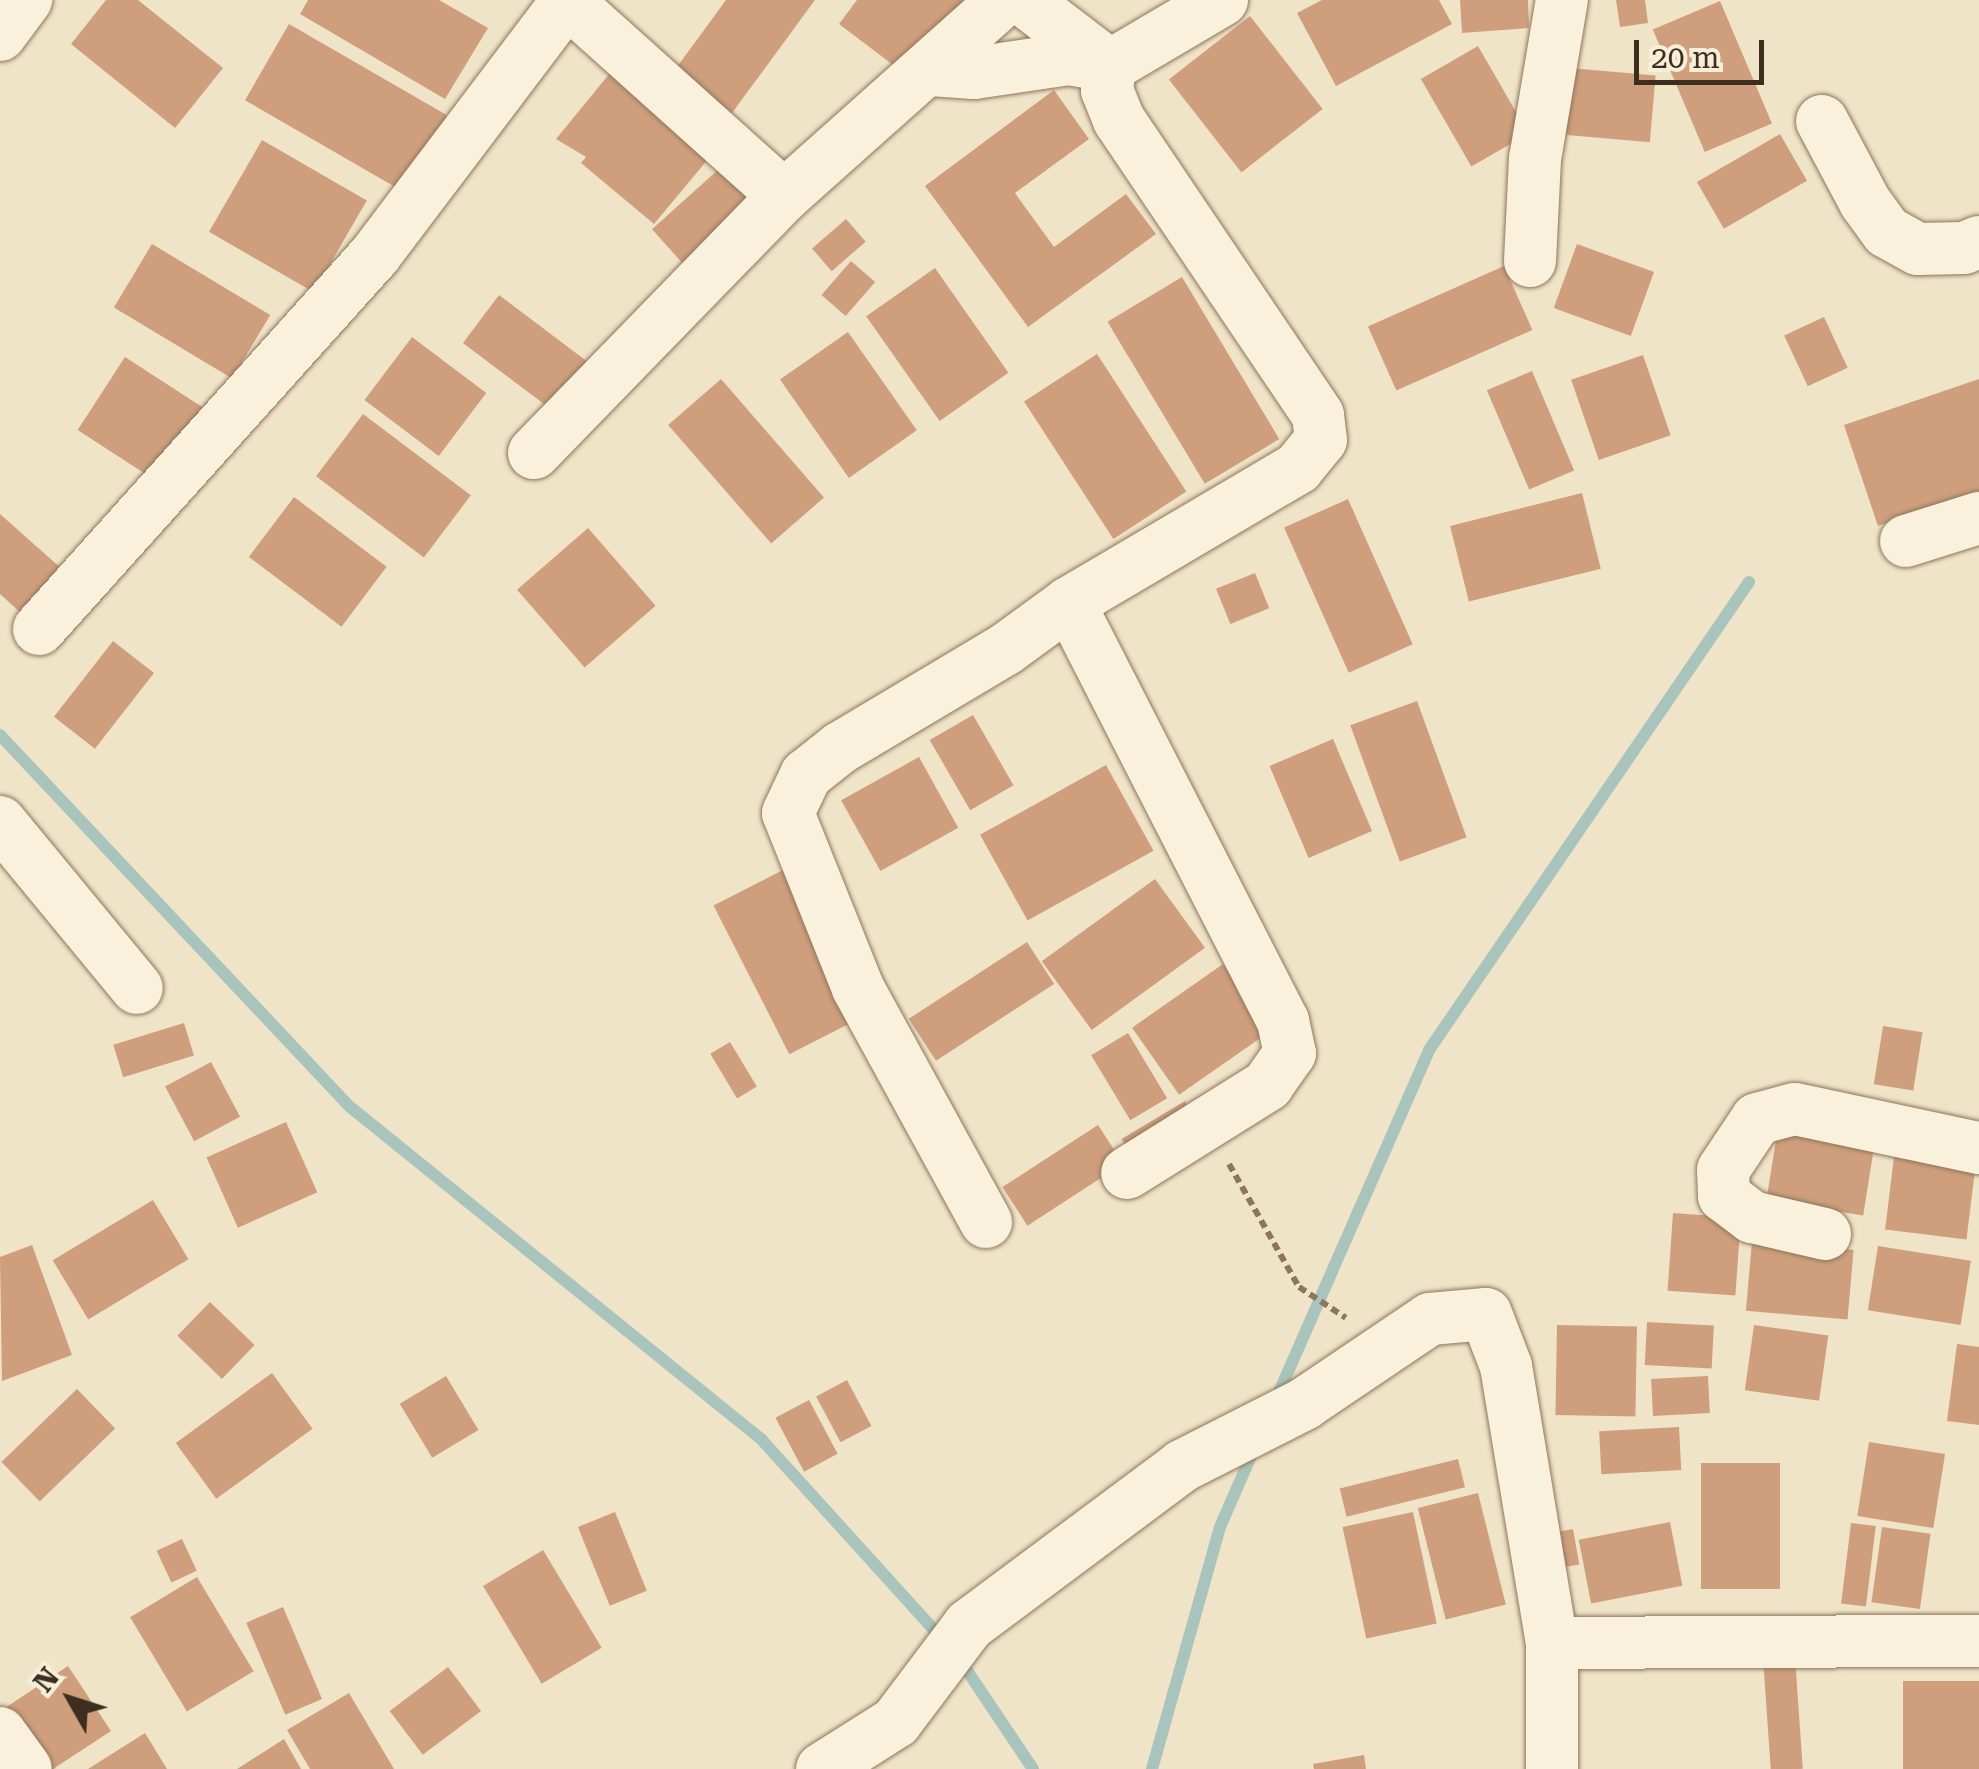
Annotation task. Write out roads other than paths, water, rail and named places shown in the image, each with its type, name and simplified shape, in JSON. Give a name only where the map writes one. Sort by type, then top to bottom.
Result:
[{"type":"street","points":[[0,35],[26,0]]},
{"type":"street","points":[[39,630],[375,255],[568,0],[784,196]]},
{"type":"street","points":[[534,453],[784,196],[930,70],[1004,0]]},
{"type":"street","points":[[1024,0],[1110,66]]},
{"type":"street","points":[[930,70],[974,73],[1069,58],[1110,66],[1222,0]]},
{"type":"street","points":[[1530,261],[1536,159],[1562,0]]},
{"type":"street","points":[[986,1222],[858,988],[788,813],[806,775],[840,748],[1006,649],[1068,603],[1298,468],[1320,440],[1318,415],[1119,120],[1106,90],[1110,66]]},
{"type":"street","points":[[1822,121],[1865,202],[1887,232],[1918,249],[1964,248],[1979,242]]},
{"type":"street","points":[[1906,541],[1979,518]]},
{"type":"street","points":[[1068,603],[1283,1021],[1290,1052],[1268,1085],[1127,1173]]},
{"type":"street","points":[[0,822],[137,988]]},
{"type":"street","points":[[1825,1234],[1752,1216],[1724,1196],[1723,1170],[1757,1119],[1795,1109],[1979,1148]]},
{"type":"street","points":[[822,1769],[896,1722],[969,1625],[1182,1466],[1304,1404],[1430,1319],[1486,1314],[1506,1366],[1552,1643],[1552,1769]]},
{"type":"street","points":[[1552,1643],[1979,1640]]},
{"type":"street","points":[[0,1733],[26,1769]]},
{"type":"waterway","points":[[1276,1399],[1429,1050],[1749,582]]},
{"type":"waterway","points":[[0,735],[349,1106],[761,1439],[945,1642]]},
{"type":"waterway","points":[[1152,1769],[1220,1527],[1254,1449]]},
{"type":"waterway","points":[[958,1657],[1033,1769]]}]
